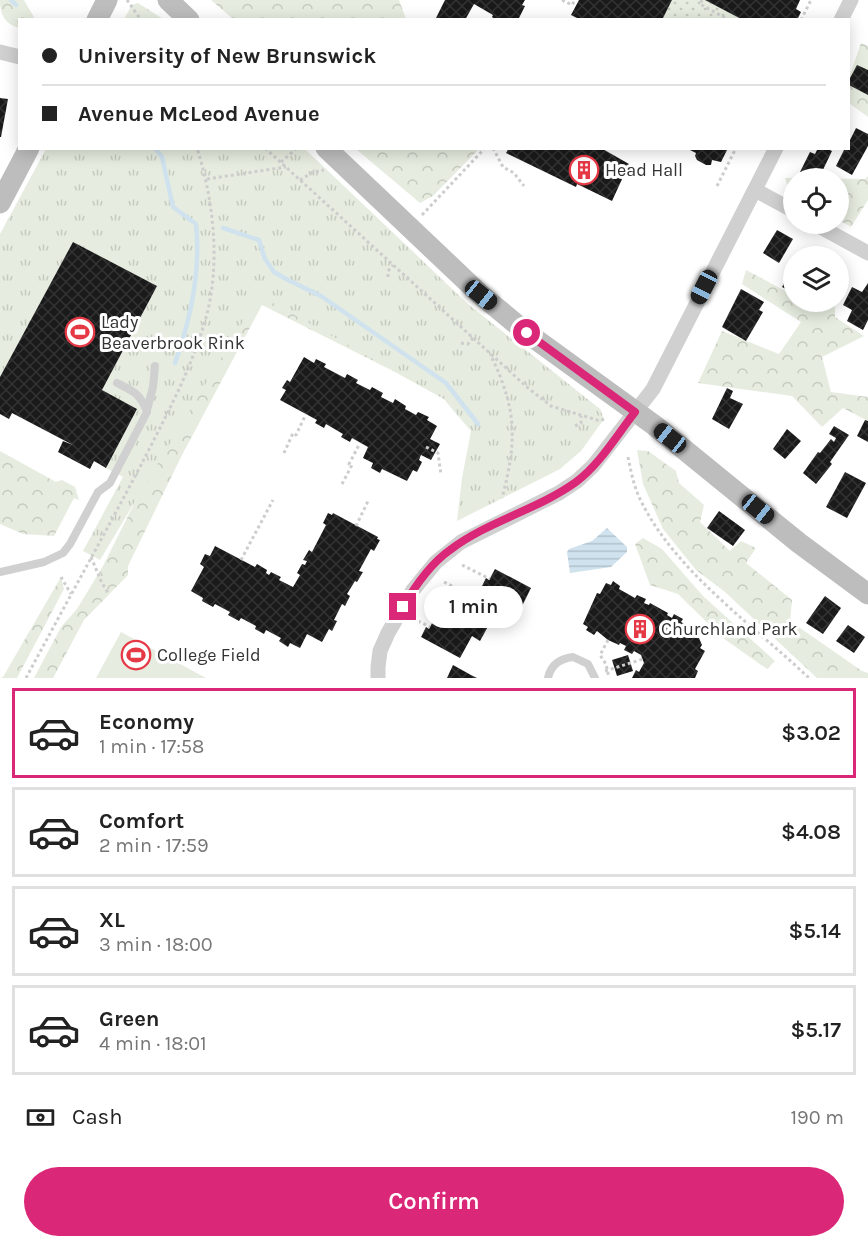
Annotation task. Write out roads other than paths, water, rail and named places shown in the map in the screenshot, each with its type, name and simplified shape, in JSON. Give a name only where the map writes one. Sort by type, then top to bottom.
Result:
[{"type":"street","points":[[98,18],[107,0]]},
{"type":"street","points":[[168,0],[187,18]]},
{"type":"street","points":[[842,18],[851,0]]},
{"type":"street","points":[[0,52],[18,56]]},
{"type":"street","points":[[0,203],[28,150]]},
{"type":"street","points":[[378,678],[380,651],[388,633],[413,590],[436,562],[461,542],[559,493],[577,481],[593,466],[635,412],[652,389],[775,150]]},
{"type":"street","points":[[326,159],[527,333],[635,412],[807,549],[868,594]]},
{"type":"street","points":[[755,190],[783,205]]},
{"type":"street","points":[[833,234],[868,253]]},
{"type":"lane","points":[[0,572],[44,562],[63,553],[70,544],[98,492],[110,483],[147,412],[155,366]]},
{"type":"lane","points":[[117,383],[136,393],[144,401],[147,412]]},
{"type":"lane","points":[[548,678],[552,667],[558,662],[573,657],[588,664],[595,676]]},
{"type":"water","points":[[607,528],[627,547],[627,552],[611,567],[570,573],[567,552],[569,549],[592,541]]},
{"type":"waterway","points":[[11,0],[16,5]]},
{"type":"waterway","points":[[157,150],[162,157],[173,207],[196,224],[196,277],[186,329],[175,363]]},
{"type":"waterway","points":[[223,228],[259,240],[265,259],[274,272],[321,296],[446,383],[478,424]]},
{"type":"place","name":"Head Hall","points":[[584,170]]},
{"type":"place","name":"Lady Beaverbrook Rink","points":[[80,332]]},
{"type":"place","name":"Churchland Park","points":[[640,629]]},
{"type":"place","name":"College Field","points":[[136,655]]}]
